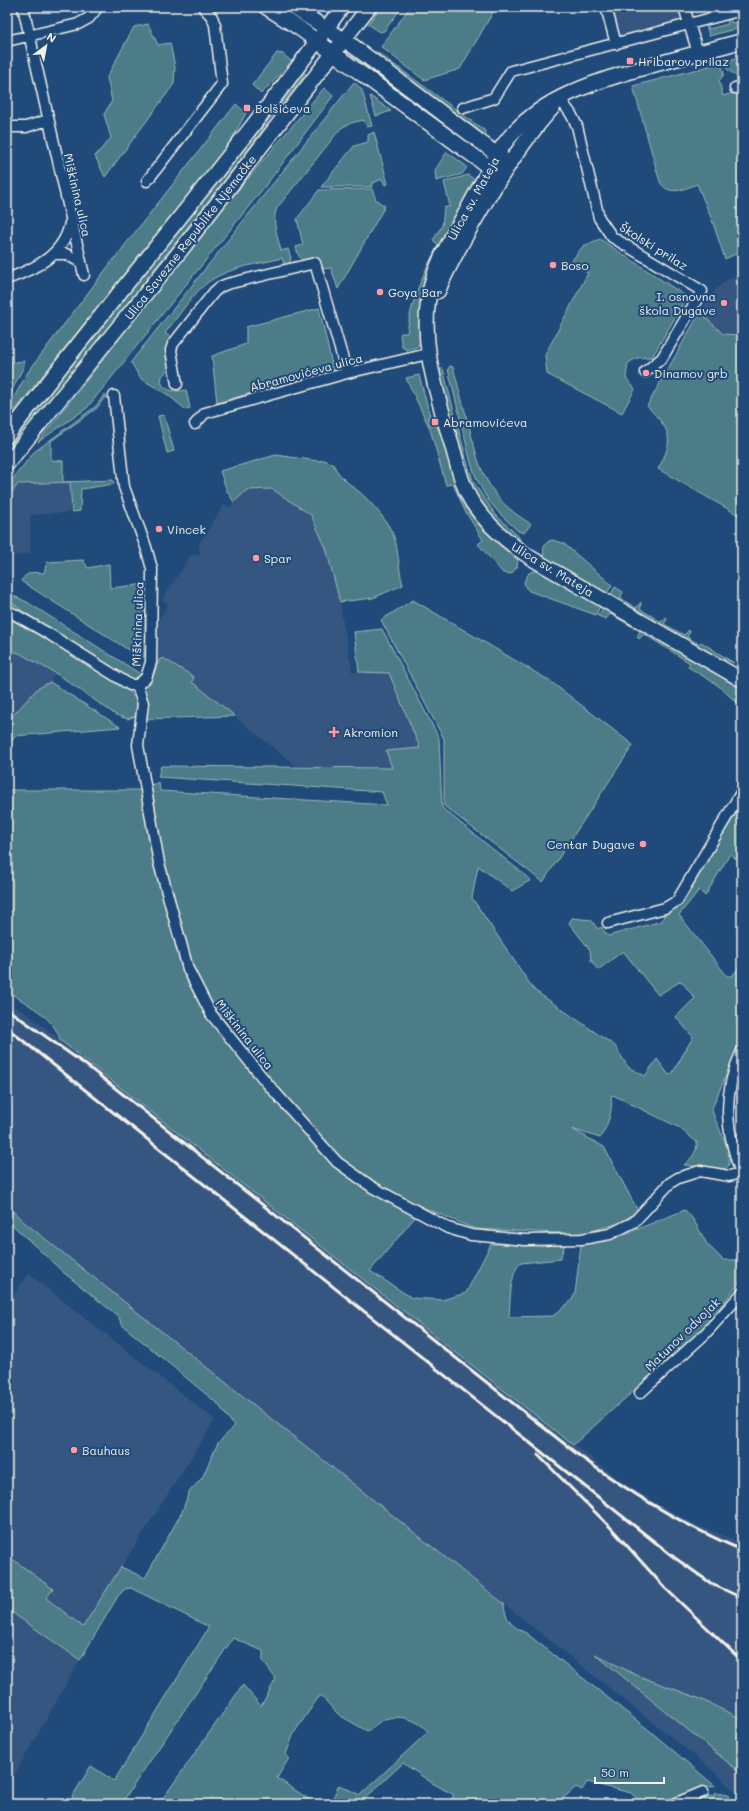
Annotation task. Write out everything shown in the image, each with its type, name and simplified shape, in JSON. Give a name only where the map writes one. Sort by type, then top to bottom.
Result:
[{"type":"street","name":"Miškinina ulica","points":[[23,7],[84,275]]},
{"type":"street","points":[[7,41],[78,24],[89,18],[98,7]]},
{"type":"street","points":[[147,181],[222,84],[215,25],[212,17],[203,7]]},
{"type":"street","points":[[266,7],[317,41],[490,167],[498,170],[506,168],[504,160],[498,153],[343,39],[293,7]]},
{"type":"street","name":"Ulica Savezne Republike Njemačke","points":[[7,436],[75,347],[317,41],[342,7]]},
{"type":"street","name":"Ulica Savezne Republike Njemačke","points":[[7,464],[181,250],[369,7]]},
{"type":"street","points":[[606,7],[616,44]]},
{"type":"street","points":[[684,7],[698,53]]},
{"type":"street","points":[[463,108],[494,98],[511,71],[742,10]]},
{"type":"street","name":"Ulica sv. Mateja","points":[[742,41],[588,84],[535,112],[508,138],[498,153],[441,257],[429,296],[426,324],[428,354],[437,396],[463,481],[471,500],[486,520],[513,545],[531,558],[742,680]]},
{"type":"street","name":"Ulica sv. Mateja","points":[[426,324],[435,298],[451,262],[506,168],[527,137],[560,99]]},
{"type":"street","name":"Školski prilaz","points":[[560,99],[572,114],[596,208],[604,227],[612,237],[702,291],[662,358],[645,372]]},
{"type":"street","points":[[7,127],[26,127],[48,120]]},
{"type":"street","points":[[7,279],[26,272],[54,254],[67,235],[71,219]]},
{"type":"street","points":[[54,254],[66,254],[80,262]]},
{"type":"street","points":[[177,384],[171,350],[173,344],[214,292],[227,284],[315,263],[347,373]]},
{"type":"street","name":"Abramovićeva ulica","points":[[195,424],[205,413],[347,373],[428,354]]},
{"type":"street","name":"Miškinina ulica","points":[[114,396],[124,487],[146,547],[152,574],[152,662],[146,678],[137,685],[143,704],[138,745],[159,863],[188,969],[211,1014],[266,1082],[337,1162],[372,1187],[448,1228],[471,1235],[525,1240],[582,1239],[610,1234],[634,1222],[670,1183],[678,1178],[700,1171],[729,1176],[741,1174]]},
{"type":"street","points":[[9,612],[50,634],[130,684],[137,685]]},
{"type":"street","points":[[608,923],[665,908],[678,901],[742,791]]},
{"type":"street","points":[[741,1174],[734,1155],[728,1127],[727,1107],[731,1079],[742,1051]]},
{"type":"street","name":"Matunov odvojak","points":[[640,1393],[705,1334],[742,1293]]},
{"type":"street","points":[[674,1804],[703,1792]]},
{"type":"shaded area","points":[[611,7],[678,7],[680,18],[677,22],[625,37],[617,31]]},
{"type":"shaded area","name":"I. osnovna škola Dugave","points":[[742,272],[742,344],[739,335],[723,334],[700,312],[716,289],[724,282]]},
{"type":"shaded area","points":[[70,482],[72,512],[30,515],[30,553],[7,557],[7,499],[18,484]]},
{"type":"shaded area","points":[[272,489],[311,515],[326,548],[337,589],[352,672],[389,673],[420,748],[387,751],[392,768],[296,766],[192,682],[194,677],[163,658],[156,660],[158,621],[168,604],[162,600],[191,555],[200,554],[199,544],[224,505],[230,508],[236,499],[247,490]]},
{"type":"shaded area","points":[[7,650],[19,653],[55,673],[50,682],[37,689],[7,722]]},
{"type":"shaded area","points":[[7,1002],[30,1016],[619,1480],[696,1525],[742,1543],[742,1798],[710,1768],[24,1222],[7,1206]]},
{"type":"shaded area","points":[[29,1274],[215,1420],[83,1627],[46,1598],[52,1589],[7,1555],[7,1303]]},
{"type":"shaded area","points":[[7,1609],[80,1660],[7,1788]]},
{"type":"green space","points":[[381,7],[402,7],[384,31],[380,32],[368,24]]},
{"type":"green space","points":[[410,7],[496,7],[460,69],[424,80],[381,47]]},
{"type":"green space","points":[[729,17],[732,23],[742,21],[742,27],[709,36],[706,24],[709,29],[728,24],[727,19]]},
{"type":"green space","points":[[148,24],[158,45],[170,43],[175,67],[174,84],[105,177],[95,156],[111,138],[104,114],[112,101],[107,77],[134,27]]},
{"type":"green space","points":[[375,52],[484,130],[487,137],[374,54]]},
{"type":"green space","points":[[277,53],[283,54],[292,62],[261,94],[252,85]]},
{"type":"green space","points":[[742,56],[742,81],[727,69],[724,62]]},
{"type":"green space","points":[[721,63],[724,74],[719,81],[723,96],[742,90],[742,251],[725,259],[712,220],[697,184],[682,190],[672,191],[664,187],[660,182],[633,86]]},
{"type":"green space","points":[[365,67],[421,108],[439,116],[481,147],[477,152],[363,69]]},
{"type":"green space","points":[[303,72],[306,74],[269,120],[248,151],[7,456],[7,445]]},
{"type":"green space","points":[[357,77],[471,161],[464,159],[355,79]]},
{"type":"green space","points":[[354,82],[362,90],[372,126],[367,127],[363,120],[351,123],[341,128],[277,208],[275,213],[276,229],[281,251],[288,249],[291,258],[289,264],[285,267],[282,258],[245,266],[227,272],[211,280],[198,291],[165,333],[173,339],[170,368],[162,376],[161,382],[165,388],[168,389],[175,391],[186,390],[190,408],[185,409],[168,395],[140,378],[131,362]]},
{"type":"green space","points":[[324,88],[333,96],[266,185],[87,408],[38,442],[212,221]]},
{"type":"green space","points":[[370,96],[391,111],[376,116]]},
{"type":"green space","points":[[236,104],[246,113],[232,139],[7,420],[7,410],[28,372],[103,273]]},
{"type":"green space","points":[[374,132],[388,184],[385,185],[382,179],[371,184],[372,187],[321,187],[354,146],[368,142],[368,135]]},
{"type":"green space","points":[[447,152],[466,166],[466,169],[462,174],[436,181],[435,170]]},
{"type":"green space","points":[[468,175],[478,182],[421,318],[420,342],[417,347],[407,350],[402,347],[400,335],[401,333],[407,333],[411,309],[418,288],[438,245],[433,240],[442,226],[444,208],[450,206],[444,182]]},
{"type":"green space","points":[[372,189],[376,200],[385,206],[338,289],[331,268],[322,269],[318,258],[306,261],[301,259],[299,256],[296,247],[303,245],[297,219],[319,190]]},
{"type":"green space","points":[[600,239],[687,297],[652,357],[637,358],[628,363],[626,378],[635,389],[622,413],[547,374],[545,355],[588,273],[570,263],[583,246]]},
{"type":"green space","points":[[319,308],[333,369],[217,403],[212,356],[246,344],[246,327]]},
{"type":"green space","points":[[700,312],[723,334],[739,335],[742,344],[742,517],[658,469],[667,450],[668,435],[661,422],[647,406]]},
{"type":"green space","points":[[24,361],[24,366],[7,400],[7,363]]},
{"type":"green space","points":[[450,366],[453,367],[478,460],[487,481],[498,498],[505,505],[531,524],[524,533],[518,531],[500,514],[488,500],[477,480],[471,463],[448,369]]},
{"type":"green space","points":[[440,369],[443,369],[467,462],[474,483],[495,514],[519,537],[519,543],[492,518],[472,487],[461,459],[449,414]]},
{"type":"green space","points":[[419,375],[430,416],[428,416],[430,425],[436,425],[497,541],[518,560],[517,567],[511,574],[503,573],[478,544],[483,540],[465,511],[453,484],[446,485],[430,429],[406,378]]},
{"type":"green space","points":[[105,394],[108,399],[105,397],[97,408],[51,441],[51,460],[63,461],[63,482],[113,480],[114,484],[81,489],[80,511],[72,512],[70,482],[18,484],[7,499],[7,486],[34,452],[96,406]]},
{"type":"green space","points":[[164,415],[174,451],[167,453],[158,416]]},
{"type":"green space","points":[[276,455],[318,461],[324,460],[333,464],[339,474],[368,500],[388,525],[395,539],[403,585],[373,598],[340,602],[326,548],[311,515],[272,489],[247,490],[234,502],[227,491],[220,471]]},
{"type":"green space","points":[[552,540],[563,543],[612,585],[606,595],[545,558],[544,547]]},
{"type":"green space","points":[[83,560],[88,568],[109,564],[110,588],[147,584],[145,656],[141,658],[21,581],[28,574],[37,572],[44,573],[47,562]]},
{"type":"green space","points":[[539,571],[601,604],[596,615],[529,591],[524,582],[529,573]]},
{"type":"green space","points":[[615,587],[623,592],[620,598],[636,608],[641,602],[640,609],[661,622],[666,617],[667,619],[664,624],[684,635],[689,630],[690,632],[687,637],[699,644],[701,642],[734,663],[708,653],[609,597]]},
{"type":"green space","points":[[7,593],[27,602],[142,675],[135,679],[128,679],[28,615],[7,599]]},
{"type":"green space","points":[[413,600],[550,681],[633,745],[543,882],[444,806],[444,739],[381,620]]},
{"type":"green space","points":[[604,606],[742,686],[742,707],[716,684],[688,667],[690,663],[644,634],[639,639],[637,637],[640,631],[610,614],[606,619],[598,616]]},
{"type":"green space","points":[[7,618],[19,622],[129,691],[138,702],[138,715],[128,719],[116,715],[60,676],[19,653],[7,650]]},
{"type":"green space","points":[[382,629],[439,738],[442,808],[531,880],[512,891],[478,866],[472,898],[534,990],[615,1046],[628,1067],[645,1076],[657,1059],[669,1075],[672,1074],[693,1037],[676,1017],[695,998],[681,981],[658,995],[623,951],[598,970],[591,960],[590,950],[569,923],[572,918],[591,920],[598,929],[601,927],[608,936],[662,921],[665,912],[675,909],[685,897],[742,803],[742,848],[736,859],[730,854],[705,896],[699,890],[679,915],[727,976],[732,976],[742,964],[742,1038],[712,1108],[727,1149],[729,1165],[725,1169],[684,1165],[694,1155],[697,1142],[678,1127],[613,1095],[611,1096],[609,1118],[600,1138],[572,1129],[604,1147],[638,1211],[620,1223],[580,1234],[475,1229],[413,1203],[376,1182],[365,1189],[416,1216],[370,1271],[412,1298],[442,1300],[466,1293],[491,1244],[565,1244],[560,1259],[521,1263],[517,1267],[511,1288],[509,1317],[553,1316],[571,1301],[575,1294],[581,1244],[620,1236],[685,1210],[693,1219],[707,1244],[723,1260],[742,1261],[742,1279],[704,1328],[573,1445],[60,1040],[52,1024],[46,1018],[38,1011],[7,991],[7,790],[141,790],[163,903],[172,900],[149,786],[159,782],[160,791],[387,805],[382,792],[158,777],[161,766],[392,768],[386,751],[420,748],[389,673],[359,672],[354,632]]},
{"type":"green space","points":[[163,658],[194,677],[192,682],[235,716],[145,719],[143,689],[152,679],[159,660]]},
{"type":"green space","points":[[50,682],[120,727],[15,736],[7,749],[7,722],[37,689]]},
{"type":"green space","points":[[7,1206],[24,1222],[504,1604],[508,1619],[513,1625],[526,1633],[650,1731],[715,1786],[693,1791],[663,1804],[643,1804],[631,1793],[587,1782],[582,1790],[576,1787],[560,1801],[563,1804],[448,1804],[454,1795],[432,1783],[403,1763],[359,1804],[330,1804],[339,1785],[360,1795],[428,1732],[420,1724],[414,1721],[397,1717],[385,1719],[367,1731],[339,1715],[320,1695],[294,1733],[286,1754],[289,1758],[277,1778],[316,1804],[159,1804],[243,1685],[261,1706],[276,1679],[263,1661],[263,1651],[233,1638],[121,1804],[79,1804],[72,1797],[91,1766],[114,1781],[209,1627],[131,1588],[125,1589],[118,1596],[80,1660],[7,1609],[7,1555],[53,1589],[46,1598],[83,1627],[121,1567],[145,1578],[182,1512],[189,1492],[202,1478],[218,1443],[234,1426],[218,1404],[121,1324],[119,1317],[63,1272],[7,1220]]},
{"type":"green space","points":[[595,1654],[636,1675],[698,1698],[742,1719],[742,1774]]},
{"type":"green space","points":[[716,1793],[729,1795],[730,1799],[742,1801],[742,1804],[682,1804],[693,1799],[714,1796]]},
{"type":"railway","points":[[7,1009],[86,1065],[581,1457],[620,1484],[679,1520],[742,1550]]},
{"type":"railway","points":[[7,1028],[675,1558],[712,1584],[742,1598]]},
{"type":"railway","points":[[538,1455],[612,1529],[665,1588],[742,1661]]},
{"type":"place","name":"Hribarov prilaz","points":[[630,61]]},
{"type":"place","name":"Bolšićeva","points":[[247,108]]},
{"type":"place","name":"Boso","points":[[553,265]]},
{"type":"place","name":"Goya Bar","points":[[380,292]]},
{"type":"place","name":"I. osnovna škola Dugave","points":[[724,303]]},
{"type":"place","name":"Dinamov grb","points":[[646,373]]},
{"type":"place","name":"Abramovićeva","points":[[435,422]]},
{"type":"place","name":"Vincek","points":[[159,529]]},
{"type":"place","name":"Spar","points":[[256,558]]},
{"type":"place","name":"Akromion","points":[[334,732]]},
{"type":"place","name":"Centar Dugave","points":[[643,844]]},
{"type":"place","name":"Bauhaus","points":[[74,1450]]}]
